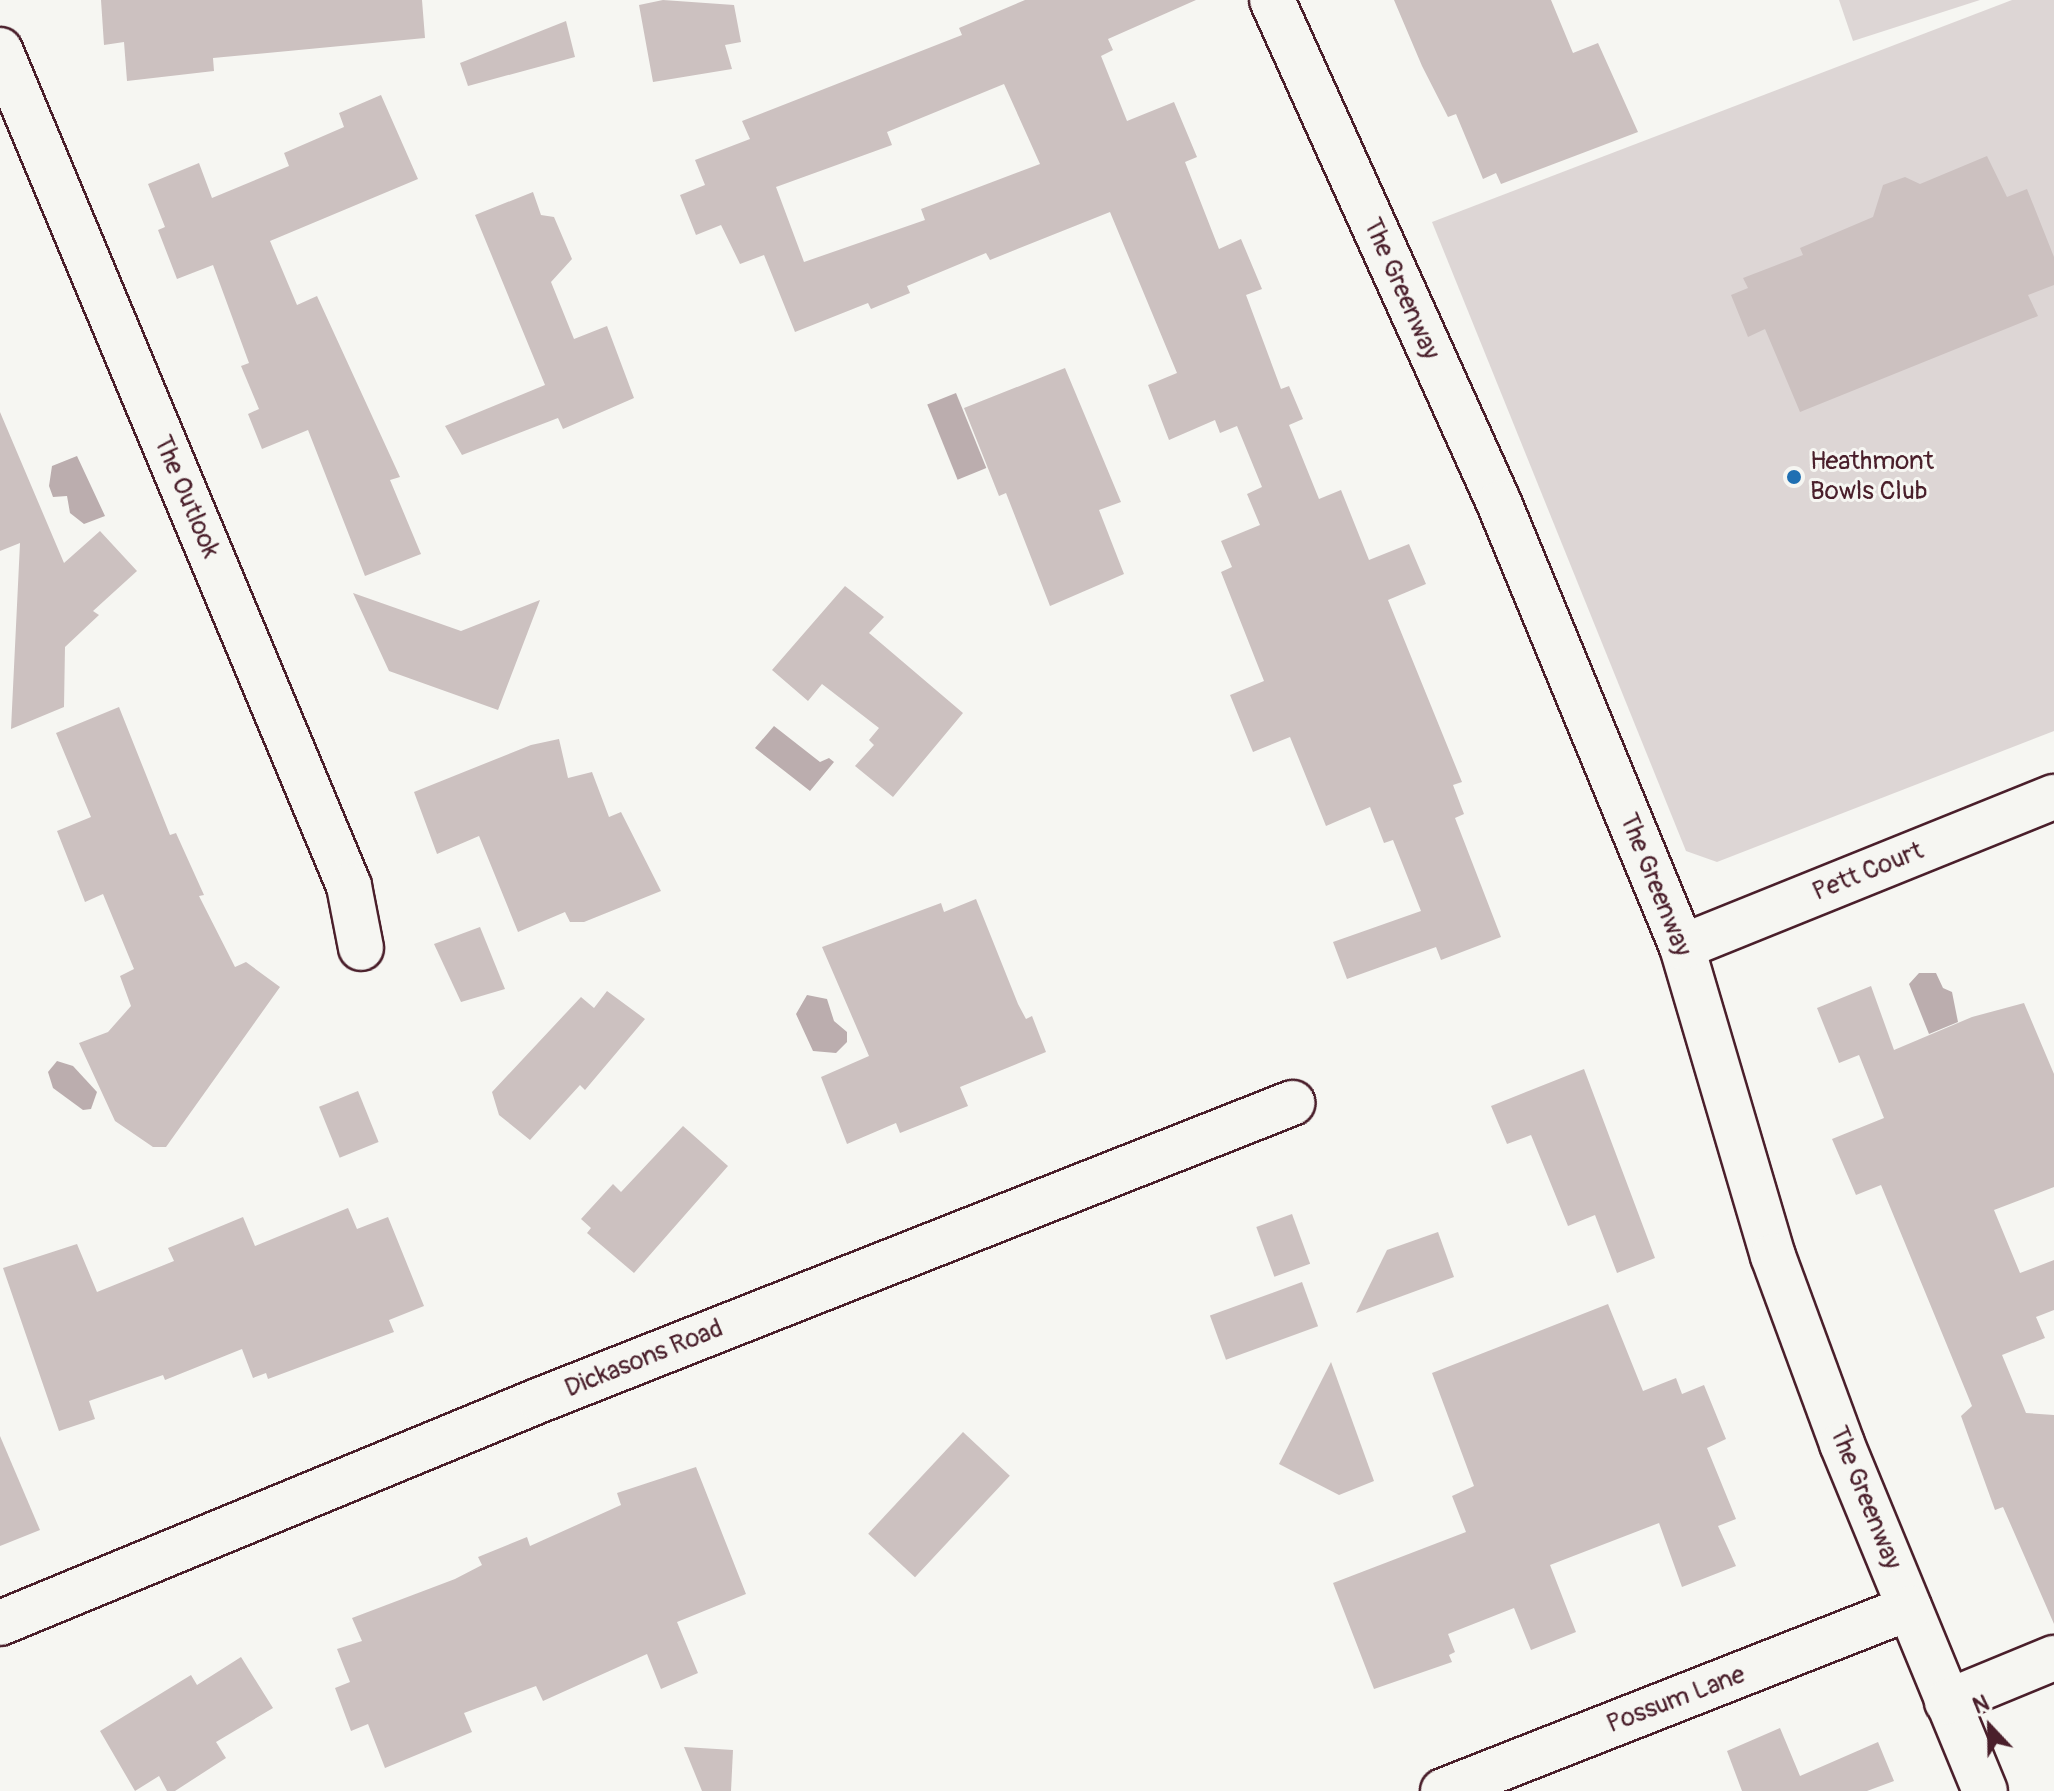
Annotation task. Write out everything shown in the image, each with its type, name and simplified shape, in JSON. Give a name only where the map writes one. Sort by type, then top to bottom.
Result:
[{"type":"street","name":"The Greenway","points":[[1272,0],[1499,503],[1682,947],[1773,1256],[1909,1608],[1985,1791]]},
{"type":"street","name":"The Outlook","points":[[0,50],[349,886],[361,948]]},
{"type":"street","name":"Pett Court","points":[[1682,947],[2054,797]]},
{"type":"street","name":"Dickasons Road","points":[[0,1623],[540,1400],[1292,1103]]},
{"type":"street","name":"Possum Lane","points":[[1443,1791],[1909,1608]]},
{"type":"street","points":[[1947,1702],[2054,1658]]},
{"type":"shaded area","points":[[1839,0],[1980,0],[1853,41]]},
{"type":"shaded area","name":"Heathmont Bowls Club","points":[[2012,0],[2054,0],[2054,731],[1717,862],[1686,851],[1432,222]]},
{"type":"shaded area","points":[[956,393],[986,468],[958,480],[927,405]]},
{"type":"shaded area","points":[[77,456],[105,516],[84,524],[70,513],[67,496],[53,497],[49,486],[52,466]]},
{"type":"shaded area","points":[[774,726],[820,762],[829,758],[834,762],[810,791],[755,748]]},
{"type":"shaded area","points":[[1919,973],[1936,973],[1943,988],[1952,992],[1958,1022],[1929,1034],[1909,984]]},
{"type":"shaded area","points":[[807,995],[827,999],[834,1021],[847,1032],[847,1042],[836,1053],[813,1051],[796,1014]]},
{"type":"shaded area","points":[[57,1061],[73,1066],[97,1092],[91,1109],[83,1110],[53,1088],[48,1072]]},
{"type":"building","points":[[101,0],[422,0],[425,38],[213,58],[214,71],[127,81],[124,42],[104,45]]},
{"type":"building","points":[[663,0],[734,5],[741,42],[725,45],[732,69],[653,82],[639,5]]},
{"type":"building","points":[[1025,0],[1196,0],[1108,39],[1113,50],[1101,56],[1127,121],[1174,102],[1197,157],[1185,162],[1219,249],[1241,239],[1262,289],[1246,295],[1281,389],[1289,386],[1303,419],[1289,425],[1319,499],[1341,490],[1369,560],[1409,544],[1426,584],[1388,600],[1462,782],[1453,785],[1464,814],[1455,818],[1501,937],[1441,960],[1436,947],[1347,979],[1333,942],[1421,911],[1393,840],[1384,843],[1370,807],[1326,826],[1290,737],[1253,752],[1230,695],[1264,681],[1221,572],[1232,567],[1221,541],[1260,525],[1247,494],[1262,487],[1237,426],[1220,433],[1215,420],[1169,440],[1148,385],[1177,373],[1110,212],[990,260],[986,253],[907,286],[910,293],[871,309],[868,303],[795,332],[764,255],[740,264],[721,225],[696,235],[680,195],[705,185],[695,160],[750,139],[742,121],[962,35],[959,28]],"holes":[[[1004,84],[1040,164],[921,209],[925,220],[804,262],[776,187],[892,145],[887,132]]]},
{"type":"building","points":[[1394,0],[1551,0],[1573,53],[1598,43],[1638,132],[1501,184],[1496,173],[1483,179],[1456,114],[1448,117]]},
{"type":"building","points":[[566,21],[575,57],[468,86],[460,63]]},
{"type":"building","points":[[381,95],[418,179],[270,241],[297,305],[317,296],[400,477],[390,480],[421,554],[365,576],[308,430],[262,449],[248,414],[259,409],[241,366],[249,363],[213,265],[177,279],[158,230],[165,227],[148,184],[199,163],[212,198],[289,166],[284,153],[344,127],[339,113]]},
{"type":"building","points":[[1987,156],[2007,197],[2027,189],[2054,257],[2054,285],[2028,295],[2038,316],[1800,412],[1765,329],[1748,337],[1731,295],[1748,288],[1743,278],[1803,255],[1800,248],[1873,217],[1883,185],[1905,177],[1920,184]]},
{"type":"building","points":[[533,192],[541,215],[554,217],[572,259],[551,282],[574,339],[607,326],[634,398],[563,429],[558,418],[462,455],[445,426],[545,385],[475,215]]},
{"type":"building","points":[[1065,368],[1121,502],[1099,510],[1124,574],[1050,606],[1006,493],[999,496],[964,408]]},
{"type":"building","points":[[0,412],[64,563],[100,531],[137,571],[93,611],[99,615],[65,647],[64,707],[11,729],[20,543],[0,551]]},
{"type":"building","points":[[845,586],[884,617],[869,633],[963,713],[893,797],[855,766],[874,745],[869,740],[879,728],[822,684],[808,701],[772,670]]},
{"type":"building","points":[[353,593],[461,631],[540,600],[498,710],[389,671]]},
{"type":"building","points":[[119,707],[170,835],[176,833],[204,895],[199,896],[235,967],[246,962],[280,987],[166,1147],[153,1147],[115,1121],[79,1043],[108,1032],[131,1006],[120,976],[134,969],[103,894],[85,902],[57,831],[91,817],[56,733]]},
{"type":"building","points":[[559,739],[568,778],[592,772],[609,817],[621,812],[661,891],[584,922],[570,922],[565,912],[518,932],[479,836],[437,854],[414,792],[531,745]]},
{"type":"building","points":[[976,899],[1018,1004],[1026,1019],[1032,1016],[1046,1052],[960,1087],[968,1106],[900,1133],[896,1123],[847,1144],[821,1077],[869,1056],[822,947],[941,903],[944,912]]},
{"type":"building","points":[[480,927],[505,989],[461,1002],[434,944]]},
{"type":"building","points":[[1871,986],[1894,1050],[1972,1017],[2024,1003],[2054,1074],[2054,1187],[1994,1210],[2020,1273],[2054,1260],[2054,1310],[2036,1317],[2045,1338],[2002,1355],[2026,1413],[2054,1415],[2054,1624],[2003,1507],[1995,1510],[1961,1416],[1972,1406],[1881,1185],[1856,1195],[1832,1139],[1884,1118],[1859,1055],[1839,1063],[1817,1008]]},
{"type":"building","points":[[607,991],[645,1019],[585,1090],[580,1085],[530,1140],[499,1115],[492,1092],[581,997],[594,1008]]},
{"type":"building","points":[[1584,1069],[1655,1258],[1617,1273],[1595,1215],[1568,1226],[1531,1135],[1507,1144],[1491,1106]]},
{"type":"building","points":[[358,1091],[379,1142],[340,1158],[319,1107]]},
{"type":"building","points":[[683,1126],[728,1166],[634,1273],[587,1233],[591,1228],[581,1219],[613,1184],[621,1192]]},
{"type":"building","points":[[348,1208],[357,1229],[388,1217],[424,1306],[389,1320],[394,1332],[268,1379],[266,1373],[253,1378],[242,1349],[165,1380],[163,1375],[89,1401],[95,1419],[59,1431],[3,1268],[77,1244],[97,1292],[174,1261],[168,1248],[243,1217],[255,1246]]},
{"type":"building","points":[[1292,1214],[1310,1264],[1274,1277],[1256,1227]]},
{"type":"building","points":[[1438,1232],[1454,1277],[1356,1313],[1387,1250]]},
{"type":"building","points":[[1302,1282],[1318,1326],[1226,1360],[1210,1316]]},
{"type":"building","points":[[1608,1304],[1643,1391],[1676,1378],[1682,1394],[1704,1385],[1726,1439],[1707,1448],[1736,1519],[1718,1526],[1736,1566],[1682,1587],[1659,1523],[1550,1565],[1576,1632],[1531,1650],[1514,1608],[1448,1634],[1455,1652],[1449,1655],[1452,1662],[1374,1689],[1333,1583],[1466,1532],[1452,1496],[1474,1486],[1432,1373]]},
{"type":"building","points":[[1331,1362],[1374,1481],[1339,1495],[1279,1464]]},
{"type":"building","points":[[963,1432],[1010,1476],[915,1577],[868,1534]]},
{"type":"building","points":[[0,1436],[40,1530],[0,1546]]},
{"type":"building","points":[[696,1467],[746,1594],[677,1622],[698,1673],[661,1689],[647,1654],[543,1701],[536,1686],[464,1713],[472,1732],[385,1768],[368,1724],[351,1731],[335,1688],[350,1682],[337,1649],[362,1641],[352,1618],[455,1579],[482,1565],[478,1557],[527,1537],[530,1546],[621,1505],[617,1493]]},
{"type":"building","points":[[241,1657],[273,1708],[216,1742],[226,1758],[175,1791],[167,1791],[159,1776],[135,1791],[100,1731],[191,1675],[197,1685]]},
{"type":"building","points":[[1780,1728],[1800,1776],[1878,1742],[1894,1781],[1867,1791],[1742,1791],[1727,1751]]},
{"type":"building","points":[[684,1747],[733,1750],[731,1791],[702,1791]]},
{"type":"place","name":"Heathmont Bowls Club","points":[[1794,477]]}]
